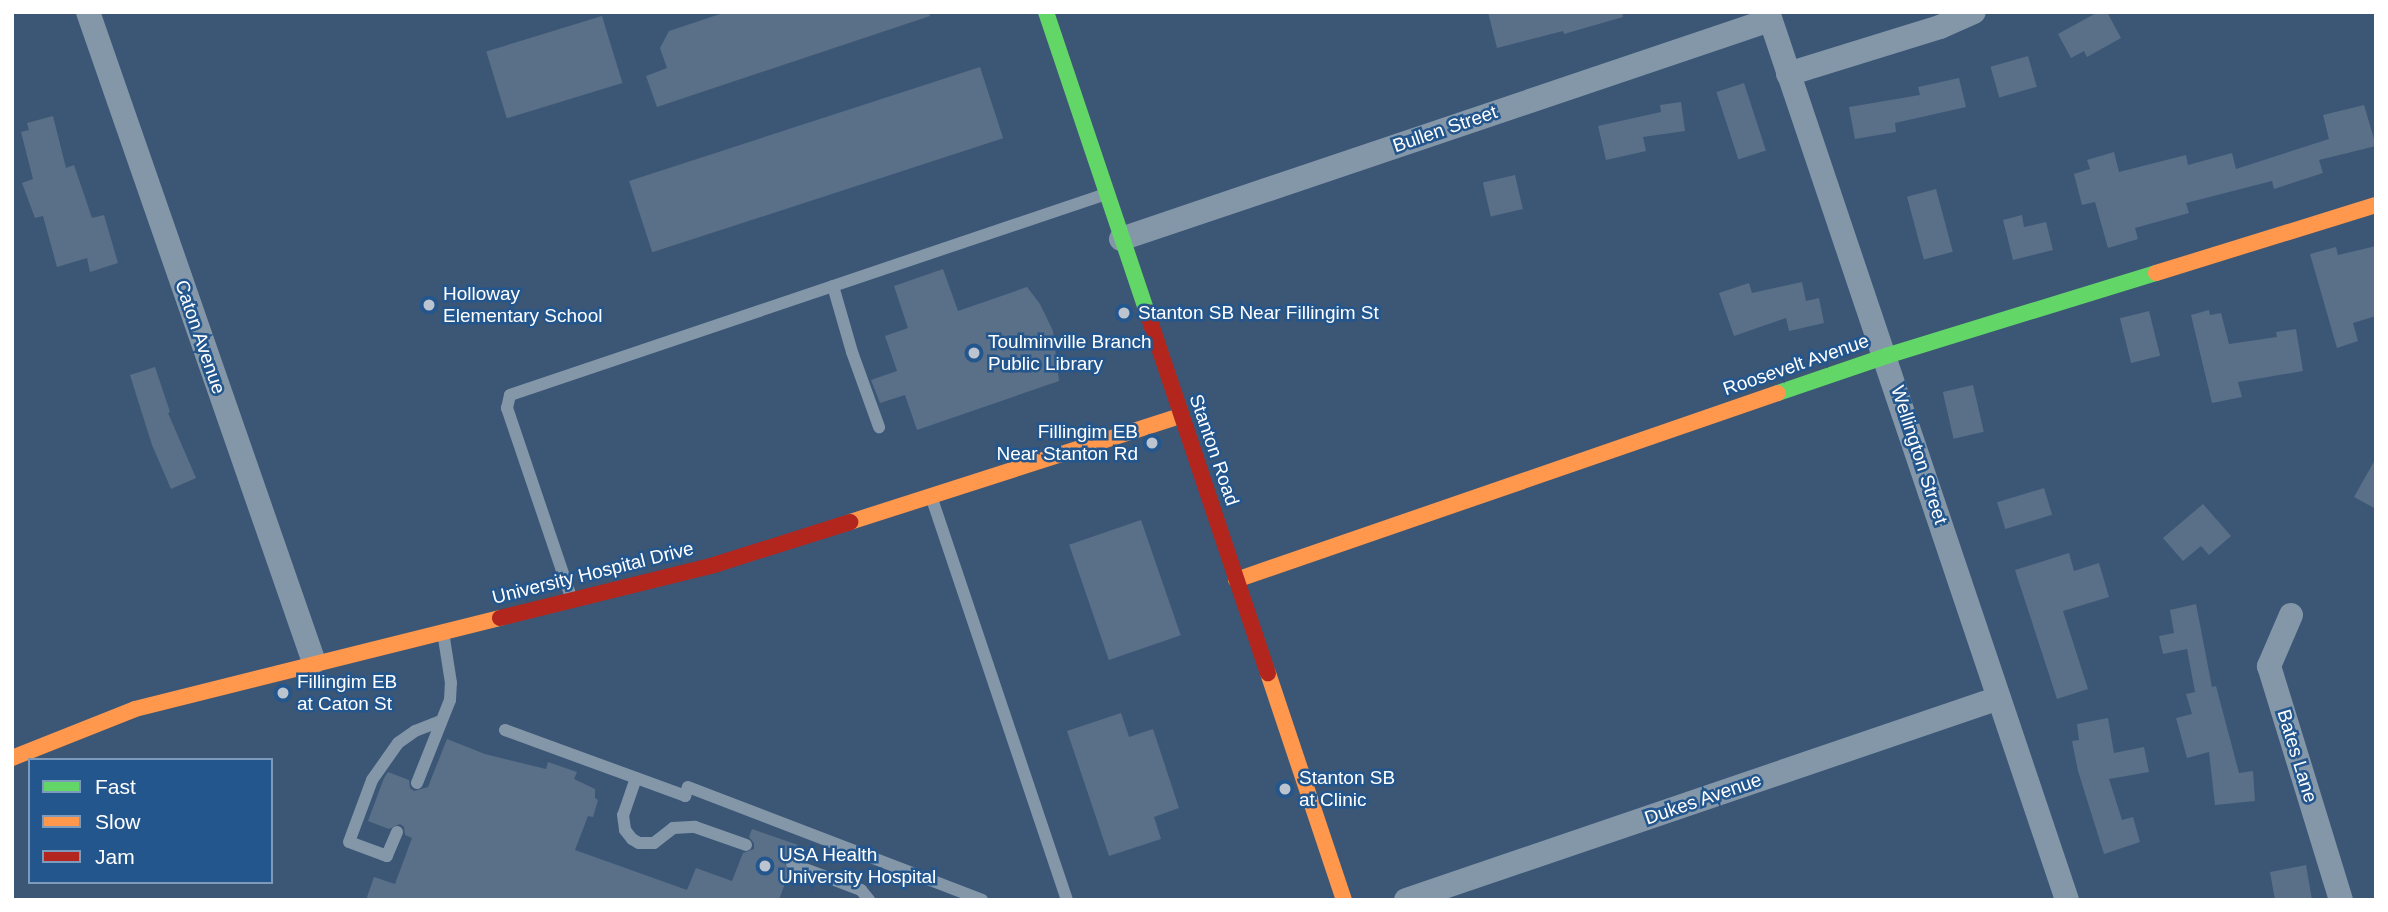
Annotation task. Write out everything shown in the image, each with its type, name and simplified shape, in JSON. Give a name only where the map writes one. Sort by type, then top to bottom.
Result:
[{"type":"street","name":"Caton Avenue","points":[[88,12],[314,662]]},
{"type":"street","name":"Stanton Road","points":[[1046,12],[1344,900]]},
{"type":"street","points":[[1788,74],[1940,27],[1974,12]]},
{"type":"street","name":"Wellington Street","points":[[1769,16],[1886,356],[2067,900]]},
{"type":"street","name":"Bullen Street","points":[[1121,239],[1769,16]]},
{"type":"street","name":"Roosevelt Avenue","points":[[1236,580],[1886,356],[2376,205]]},
{"type":"street","name":"University Hospital Drive","points":[[12,758],[135,709],[314,662],[572,601],[772,548],[1181,416]]},
{"type":"street","name":"Bates Lane","points":[[2291,615],[2269,666],[2341,900]]},
{"type":"street","name":"Dukes Avenue","points":[[1406,900],[1999,698]]},
{"type":"lane","points":[[572,601],[507,408],[510,395],[1106,194]]},
{"type":"lane","points":[[833,286],[852,352],[879,426]]},
{"type":"lane","points":[[930,496],[1067,900]]},
{"type":"lane","points":[[417,783],[450,700],[451,683],[443,632]]},
{"type":"lane","points":[[397,832],[387,856],[349,842],[372,779],[398,743],[415,731],[441,721]]},
{"type":"lane","points":[[505,730],[685,796],[688,787],[982,900]]},
{"type":"lane","points":[[636,778],[623,822],[627,835],[639,843],[654,843],[673,828],[695,827],[746,845]]},
{"type":"lane","points":[[792,864],[860,890],[869,900]]},
{"type":"building","points":[[726,12],[929,12],[930,16],[657,107],[646,76],[667,68],[660,48],[669,31]]},
{"type":"building","points":[[1488,12],[1622,12],[1623,17],[1564,34],[1563,31],[1497,48]]},
{"type":"building","points":[[2098,12],[2107,12],[2121,38],[2087,57],[2084,51],[2071,58],[2058,34]]},
{"type":"building","points":[[602,16],[622,83],[507,118],[486,51]]},
{"type":"building","points":[[2028,56],[2037,87],[1999,98],[1991,67]]},
{"type":"building","points":[[980,67],[1003,138],[652,252],[629,181]]},
{"type":"building","points":[[1959,78],[1966,107],[1895,123],[1896,132],[1855,139],[1849,107],[1920,95],[1918,87]]},
{"type":"building","points":[[1744,83],[1766,151],[1738,159],[1716,92]]},
{"type":"building","points":[[1681,102],[1685,131],[1643,137],[1646,151],[1606,160],[1598,126],[1661,112],[1660,105]]},
{"type":"building","points":[[2364,105],[2376,146],[2319,160],[2323,173],[2274,189],[2272,181],[2186,203],[2189,213],[2135,228],[2138,239],[2108,248],[2095,202],[2082,205],[2074,174],[2090,169],[2087,160],[2114,152],[2119,172],[2186,155],[2188,165],[2232,153],[2236,169],[2329,139],[2323,115]]},
{"type":"building","points":[[53,116],[66,168],[74,165],[92,218],[104,215],[118,263],[90,272],[87,258],[57,267],[43,216],[35,218],[22,183],[33,179],[21,132],[29,130],[27,123]]},
{"type":"building","points":[[1515,175],[1523,209],[1491,217],[1483,182]]},
{"type":"building","points":[[1936,189],[1953,252],[1924,260],[1907,197]]},
{"type":"building","points":[[2022,215],[2024,227],[2046,222],[2053,250],[2013,260],[2003,220]]},
{"type":"building","points":[[2376,246],[2376,316],[2353,323],[2358,341],[2337,348],[2310,254],[2336,247],[2338,255]]},
{"type":"building","name":"Toulminville Branch Public Library","points":[[943,269],[958,311],[1027,287],[1040,304],[1053,331],[1059,381],[917,430],[905,395],[880,403],[871,380],[897,371],[885,336],[908,328],[894,286]]},
{"type":"building","points":[[1802,282],[1806,301],[1819,298],[1824,323],[1789,331],[1786,318],[1734,336],[1719,293],[1749,283],[1752,293]]},
{"type":"building","points":[[2209,310],[2210,315],[2221,313],[2229,344],[2277,337],[2276,332],[2296,329],[2303,371],[2238,382],[2242,397],[2212,403],[2191,315]]},
{"type":"building","points":[[2149,311],[2160,356],[2131,363],[2120,318]]},
{"type":"building","points":[[155,367],[170,412],[168,413],[196,478],[171,489],[152,445],[130,375]]},
{"type":"building","points":[[1973,385],[1984,432],[1954,439],[1943,392]]},
{"type":"building","points":[[2376,458],[2376,509],[2354,497]]},
{"type":"building","points":[[2044,488],[2052,515],[2005,529],[1997,502]]},
{"type":"building","points":[[2203,504],[2231,536],[2209,555],[2201,546],[2183,561],[2163,538]]},
{"type":"building","points":[[1141,520],[1181,635],[1109,660],[1069,545]]},
{"type":"building","points":[[2069,553],[2074,571],[2099,563],[2109,597],[2063,611],[2088,689],[2057,699],[2015,570]]},
{"type":"building","points":[[2196,604],[2212,687],[2216,686],[2239,773],[2253,771],[2255,801],[2215,805],[2209,752],[2187,758],[2176,718],[2192,714],[2186,694],[2195,692],[2187,649],[2163,654],[2159,636],[2174,633],[2170,610]]},
{"type":"building","points":[[1121,713],[1129,737],[1153,729],[1179,808],[1154,817],[1161,839],[1109,856],[1067,731]]},
{"type":"building","points":[[2108,718],[2114,753],[2144,747],[2149,772],[2109,779],[2122,820],[2133,817],[2140,842],[2104,854],[2078,771],[2072,741],[2079,740],[2077,724]]},
{"type":"building","points":[[447,739],[485,754],[546,769],[548,762],[577,772],[574,779],[595,789],[595,798],[598,800],[593,817],[588,816],[575,850],[687,890],[696,868],[732,881],[743,853],[754,849],[754,843],[749,837],[752,829],[798,845],[795,856],[787,857],[784,862],[789,872],[779,900],[366,900],[374,877],[395,884],[412,838],[405,835],[404,827],[400,824],[389,829],[368,821],[384,778],[388,772],[409,780],[410,788],[414,791],[428,787]]},
{"type":"building","points":[[2306,865],[2312,900],[2275,900],[2270,872]]},
{"type":"traffic: fast","points":[[1046,12],[1147,312]]},
{"type":"traffic: fast","points":[[1778,393],[1886,356],[2156,273]]},
{"type":"traffic: slow","points":[[2156,273],[2376,205]]},
{"type":"traffic: slow","points":[[1236,580],[1778,393]]},
{"type":"traffic: slow","points":[[850,522],[1181,416]]},
{"type":"traffic: slow","points":[[12,758],[135,709],[500,618]]},
{"type":"traffic: slow","points":[[1268,673],[1344,900]]},
{"type":"traffic: jam","points":[[1147,312],[1268,673]]},
{"type":"traffic: jam","points":[[500,618],[714,565],[850,522]]},
{"type":"place","name":"Holloway Elementary School","points":[[429,305]]},
{"type":"place","name":"Stanton SB Near Fillingim St","points":[[1124,313]]},
{"type":"place","name":"Toulminville Branch Public Library","points":[[974,353]]},
{"type":"place","name":"Fillingim EB Near Stanton Rd","points":[[1152,443]]},
{"type":"place","name":"Fillingim EB at Caton St","points":[[283,693]]},
{"type":"place","name":"Stanton SB at Clinic","points":[[1285,789]]},
{"type":"place","name":"USA Health University Hospital","points":[[765,866]]}]
